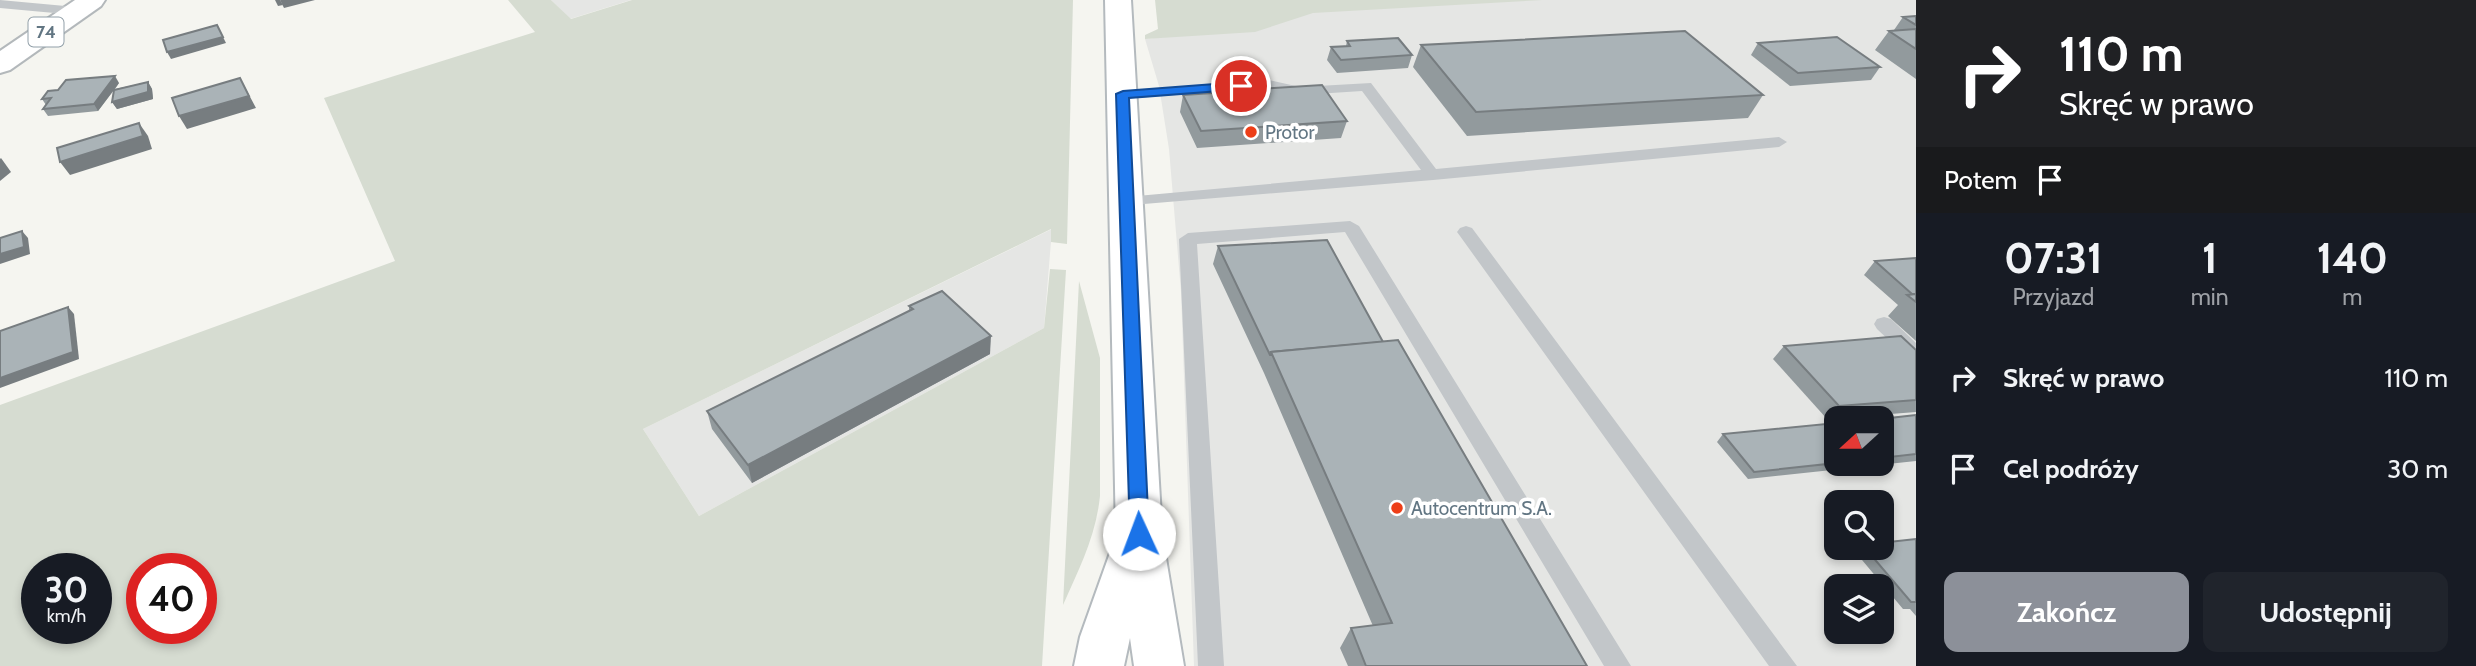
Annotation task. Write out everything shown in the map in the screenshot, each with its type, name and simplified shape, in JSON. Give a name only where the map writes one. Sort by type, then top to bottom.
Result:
[{"type":"street","points":[[1118,0],[1139,534],[1159,666]]},
{"type":"street","name":"74","points":[[0,64],[84,5]]},
{"type":"street","points":[[1100,666],[1105,637],[1139,534]]},
{"type":"lane","points":[[0,4],[84,5]]},
{"type":"lane","points":[[1123,94],[1269,84],[1300,91],[1366,86],[1433,175]]},
{"type":"lane","points":[[1126,202],[1779,142]]},
{"type":"lane","points":[[1211,666],[1188,239],[1350,226],[1618,666]]},
{"type":"lane","points":[[1466,232],[1783,666]]},
{"type":"lane","points":[[1884,324],[1916,354]]},
{"type":"shaded area","points":[[508,0],[551,0],[571,19],[632,0],[1073,0],[1067,244],[1051,242],[1051,229],[643,429],[699,516],[1044,328],[1050,269],[1066,270],[1042,666],[0,666],[0,405],[395,261],[324,98],[535,32]]},
{"type":"shaded area","points":[[551,0],[631,0],[570,19]]},
{"type":"shaded area","points":[[1155,0],[1543,0],[1313,13],[1255,32],[1145,39],[1145,35],[1158,29]]},
{"type":"shaded area","points":[[1162,0],[1916,0],[1916,666],[1194,666],[1181,292],[1169,149],[1159,86],[1145,39],[1165,37]]},
{"type":"shaded area","points":[[1052,229],[1044,328],[699,516],[643,429]]},
{"type":"shaded area","points":[[1079,281],[1100,358],[1100,496],[1091,539],[1063,605]]},
{"type":"building","points":[[1916,16],[1916,25],[1903,17]]},
{"type":"building","points":[[217,25],[223,37],[167,52],[163,40]]},
{"type":"building","points":[[1916,29],[1916,49],[1889,31]]},
{"type":"building","points":[[1685,31],[1763,95],[1476,112],[1421,45]]},
{"type":"building","points":[[1837,37],[1880,67],[1798,73],[1758,43]]},
{"type":"building","points":[[1398,38],[1412,55],[1341,60],[1331,47],[1350,46],[1347,41]]},
{"type":"building","points":[[115,76],[94,104],[43,109],[51,98],[42,99],[48,91],[58,90],[66,80]]},
{"type":"building","points":[[240,78],[249,96],[179,116],[172,98]]},
{"type":"building","points":[[1252,79],[1259,89],[1322,85],[1347,121],[1201,131],[1183,95],[1242,91],[1236,80]]},
{"type":"building","points":[[148,82],[148,92],[112,102],[114,90]]},
{"type":"building","points":[[139,123],[143,136],[60,162],[57,148]]},
{"type":"building","points":[[22,231],[24,247],[0,254],[0,238]]},
{"type":"building","points":[[1327,240],[1383,342],[1271,352],[1270,355],[1218,246]]},
{"type":"building","points":[[1916,258],[1916,294],[1912,294],[1875,261]]},
{"type":"building","points":[[942,291],[991,336],[748,465],[707,411],[913,309],[909,306]]},
{"type":"building","points":[[1916,294],[1916,302],[1907,295]]},
{"type":"building","points":[[68,307],[73,352],[0,378],[0,331]]},
{"type":"building","points":[[1901,336],[1916,350],[1916,400],[1839,406],[1784,346]]},
{"type":"building","name":"Autocentrum S.A.","points":[[1398,340],[1587,666],[1366,666],[1351,628],[1392,623],[1271,352]]},
{"type":"building","points":[[1916,415],[1916,454],[1894,457],[1894,418]]},
{"type":"building","points":[[1824,424],[1824,464],[1754,472],[1723,434]]},
{"type":"building","points":[[1916,539],[1916,602],[1911,602],[1894,582],[1894,574],[1887,574],[1875,560],[1894,560],[1894,541]]},
{"type":"place","name":"Protor","points":[[1251,132]]},
{"type":"place","name":"Autocentrum S.A.","points":[[1397,508]]},
{"type":"route","points":[[1139,534],[1123,94],[1241,86]]}]
